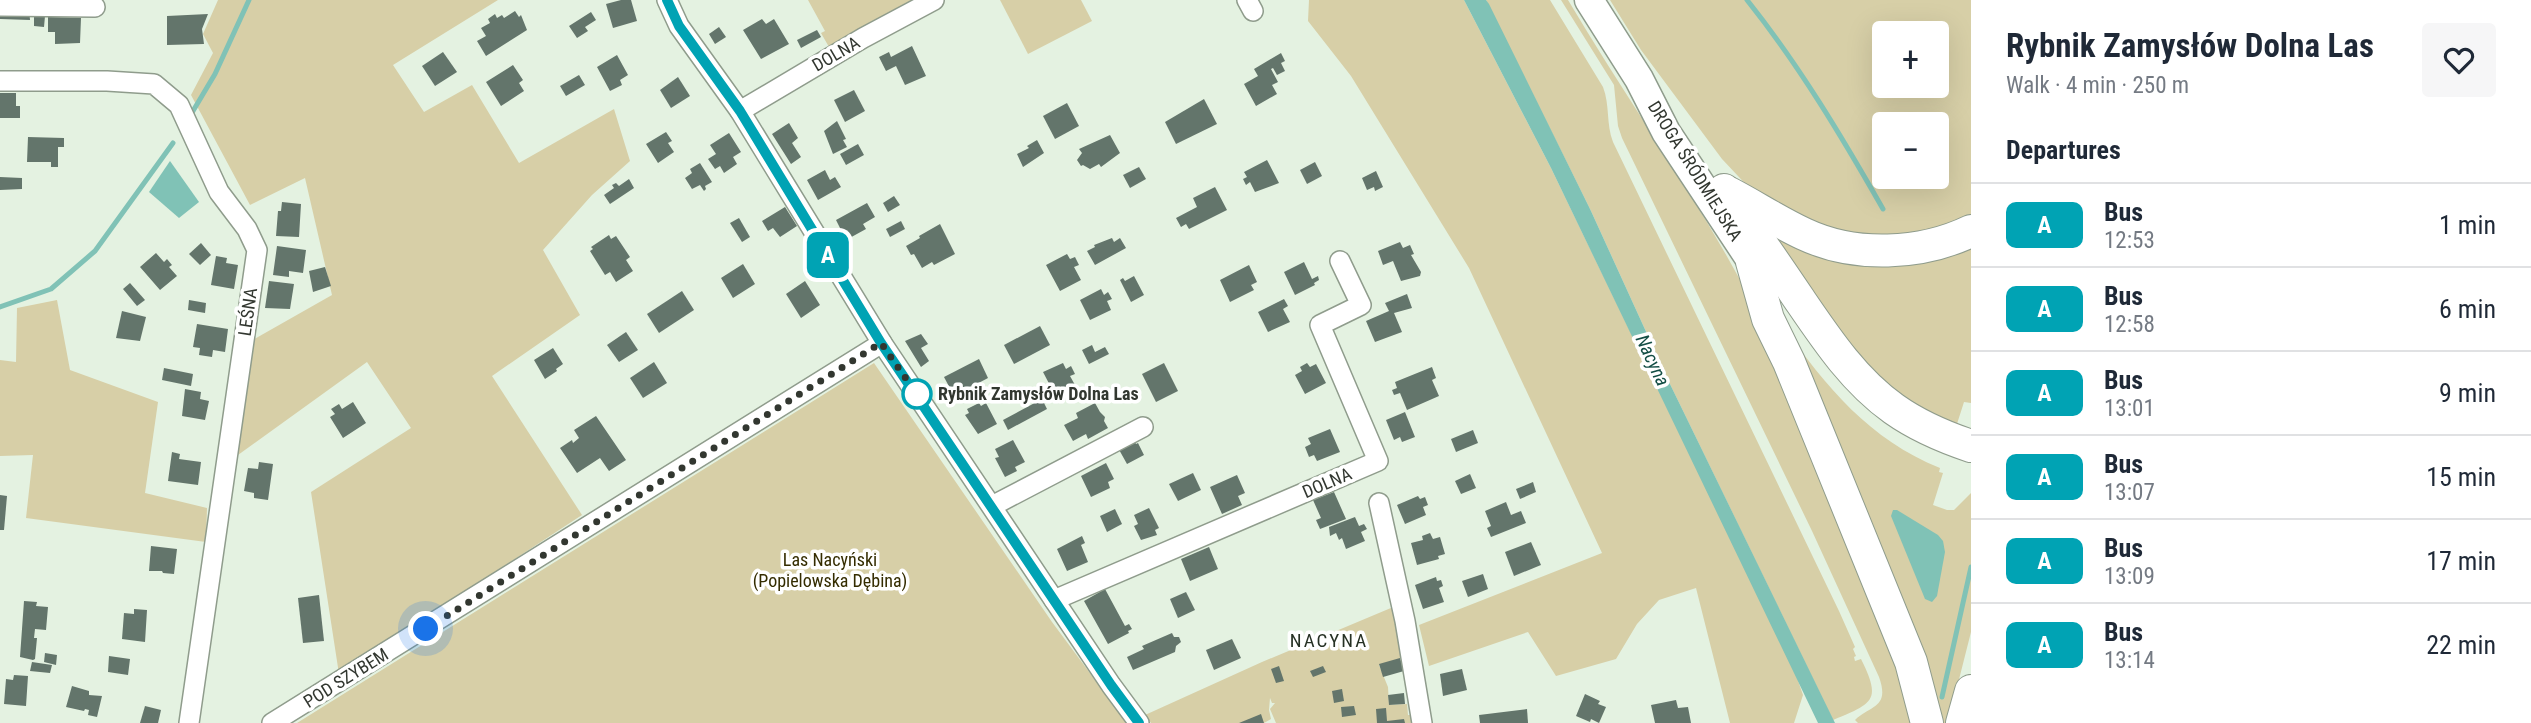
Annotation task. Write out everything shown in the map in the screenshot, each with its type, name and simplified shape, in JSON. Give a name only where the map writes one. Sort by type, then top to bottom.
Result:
[{"type":"main road","name":"DROGA ŚRÓDMIEJSKA","points":[[1589,0],[1639,79],[1666,132],[1752,262]]},
{"type":"main road","name":"DROGA ŚRÓDMIEJSKA","points":[[1639,79],[1678,124],[1724,190]]},
{"type":"main road","points":[[1724,190],[1807,235],[1849,248],[1902,250],[1934,244],[1971,231]]},
{"type":"main road","points":[[1724,190],[1827,339],[1855,374],[1894,409],[1958,453]]},
{"type":"main road","points":[[1752,262],[1817,360],[1839,388],[1898,438],[1958,453]]},
{"type":"main road","points":[[1752,262],[1768,319],[1789,362],[1906,651],[1918,684],[1927,723]]},
{"type":"main road","points":[[1962,723],[1971,691]]},
{"type":"street","points":[[667,0],[679,26],[740,111],[881,343],[1139,723]]},
{"type":"street","name":"DOLNA","points":[[740,111],[842,50],[934,0]]},
{"type":"street","points":[[0,6],[94,7]]},
{"type":"street","name":"LEŚNA","points":[[0,81],[154,84],[178,105],[219,192],[247,229],[257,250],[189,723]]},
{"type":"street","name":"DOLNA","points":[[1054,600],[1378,461],[1320,325],[1360,305],[1340,261]]},
{"type":"street","name":"POD SZYBEM","points":[[272,723],[881,343]]},
{"type":"street","points":[[992,506],[1143,427]]},
{"type":"street","points":[[1379,503],[1405,621],[1422,723]]},
{"type":"green space","points":[[218,0],[498,0],[393,65],[424,112],[472,85],[519,163],[614,109],[630,161],[592,195],[543,250],[580,315],[492,376],[582,515],[339,674],[311,492],[411,428],[367,362],[238,455],[249,342],[332,295],[305,178],[250,205],[191,95],[213,53],[203,34]]},
{"type":"green space","points":[[808,0],[921,0],[829,47],[821,33],[825,31]]},
{"type":"green space","points":[[1000,0],[1081,0],[1092,21],[1028,54]]},
{"type":"green space","points":[[1309,0],[1464,0],[1551,168],[1795,672],[1803,695],[1794,723],[1730,723],[1696,588],[1659,600],[1637,624],[1616,659],[1556,676],[1528,632],[1429,666],[1419,625],[1602,553],[1469,268],[1351,76],[1308,21]]},
{"type":"green space","points":[[1486,0],[1550,0],[1603,87],[1613,142],[1839,611],[1855,647],[1855,661],[1861,659],[1867,673],[1872,692],[1870,699],[1857,709],[1833,720],[1669,382],[1591,211]]},
{"type":"green space","points":[[1561,0],[1568,0],[1697,206],[1746,290],[1768,334],[1918,723],[1858,723],[1855,720],[1880,700],[1882,687],[1879,677],[1812,531],[1622,138],[1618,126],[1614,85]]},
{"type":"green space","points":[[1610,0],[1971,0],[1971,222],[1950,231],[1845,238],[1753,192],[1722,159],[1641,50]]},
{"type":"green space","points":[[1758,219],[1775,229],[1971,241],[1971,403],[1964,402],[1956,427],[1885,392]]},
{"type":"green space","points":[[57,300],[70,370],[158,402],[145,493],[207,508],[206,542],[26,518],[33,455],[0,456],[0,360],[16,362],[17,308]]},
{"type":"green space","points":[[1783,326],[1816,370],[1851,409],[1892,443],[1940,468],[1939,472],[1943,473],[1933,505],[1954,510],[1971,493],[1971,632],[1948,723],[1935,723]]},
{"type":"green space","name":"Las Nacyński (Popielowska Dębina)","points":[[874,363],[1052,622],[1127,723],[297,723]]},
{"type":"green space","points":[[1398,605],[1402,658],[1379,665],[1388,687],[1389,705],[1407,704],[1408,715],[1416,715],[1417,723],[1276,723],[1270,709],[1275,703],[1272,703],[1270,698],[1269,710],[1271,719],[1264,723],[1151,723],[1145,715],[1262,662]]},
{"type":"water","name":"Nacyna","points":[[1464,0],[1486,0],[1489,4],[1591,211],[1669,382],[1835,723],[1818,723],[1551,168]]},
{"type":"water","points":[[170,161],[199,202],[179,218],[149,192]]},
{"type":"water","points":[[1893,510],[1938,535],[1943,541],[1945,552],[1937,596],[1932,602],[1925,599],[1891,516]]},
{"type":"building","points":[[631,0],[637,21],[613,28],[606,4]]},
{"type":"building","points":[[34,6],[48,16],[45,16],[44,27],[34,26]]},
{"type":"building","points":[[0,8],[29,8],[30,20],[0,19]]},
{"type":"building","points":[[515,11],[519,17],[521,15],[527,30],[486,56],[477,41],[486,36],[481,28],[490,23],[488,19],[495,14],[497,18],[502,15],[504,18]]},
{"type":"building","points":[[591,12],[596,20],[585,27],[588,31],[577,38],[569,26]]},
{"type":"building","points":[[208,14],[202,29],[204,44],[167,45],[167,16]]},
{"type":"building","points":[[48,17],[81,18],[80,43],[55,44],[55,32],[48,32]]},
{"type":"building","points":[[762,19],[766,24],[774,19],[789,44],[761,59],[743,30]]},
{"type":"building","points":[[719,27],[726,37],[715,44],[709,34]]},
{"type":"building","points":[[817,30],[821,37],[801,48],[797,40]]},
{"type":"building","points":[[912,46],[926,76],[905,85],[896,66],[886,71],[879,57],[889,52],[891,57]]},
{"type":"building","points":[[443,52],[457,72],[435,86],[422,66]]},
{"type":"building","points":[[1281,53],[1285,61],[1281,63],[1285,71],[1277,75],[1273,68],[1271,69],[1278,82],[1272,85],[1277,94],[1256,106],[1244,84],[1258,76],[1254,69]]},
{"type":"building","points":[[617,55],[628,75],[620,80],[622,85],[610,91],[597,67]]},
{"type":"building","points":[[513,65],[523,80],[519,83],[524,91],[501,106],[486,82]]},
{"type":"building","points":[[579,75],[585,85],[566,96],[560,86]]},
{"type":"building","points":[[678,77],[690,96],[671,108],[660,90]]},
{"type":"building","points":[[854,90],[865,111],[845,122],[834,100]]},
{"type":"building","points":[[0,93],[16,93],[20,118],[0,118]]},
{"type":"building","points":[[1204,99],[1217,124],[1176,144],[1165,122]]},
{"type":"building","points":[[1067,103],[1079,126],[1055,139],[1043,116]]},
{"type":"building","points":[[837,121],[847,147],[833,154],[824,131]]},
{"type":"building","points":[[789,123],[798,138],[792,143],[801,157],[791,164],[772,134]]},
{"type":"building","points":[[666,132],[672,141],[668,143],[674,152],[658,163],[646,144]]},
{"type":"building","points":[[729,133],[741,152],[733,157],[737,164],[724,173],[720,166],[715,169],[708,159],[716,154],[710,145]]},
{"type":"building","points":[[1110,135],[1120,153],[1101,167],[1099,164],[1090,169],[1081,166],[1077,160],[1082,153],[1079,149]]},
{"type":"building","points":[[28,137],[64,138],[64,147],[58,147],[58,167],[51,167],[51,162],[27,162]]},
{"type":"building","points":[[1037,140],[1044,153],[1023,167],[1017,154]]},
{"type":"building","points":[[858,144],[864,155],[846,165],[840,154]]},
{"type":"building","points":[[1267,160],[1279,183],[1255,192],[1250,182],[1246,185],[1243,179],[1247,177],[1244,172]]},
{"type":"building","points":[[1315,162],[1322,176],[1307,184],[1300,170]]},
{"type":"building","points":[[700,163],[712,182],[705,186],[704,191],[700,185],[692,189],[685,178],[692,173],[690,169]]},
{"type":"building","points":[[1139,167],[1146,179],[1130,188],[1123,175]]},
{"type":"building","points":[[825,170],[830,180],[835,177],[841,187],[818,200],[807,180]]},
{"type":"building","points":[[1376,171],[1383,187],[1375,191],[1374,187],[1367,190],[1362,178]]},
{"type":"building","points":[[0,177],[22,178],[22,189],[0,190]]},
{"type":"building","points":[[629,179],[634,188],[610,204],[604,195],[614,188],[612,185],[616,183],[619,186]]},
{"type":"building","points":[[1215,187],[1227,210],[1189,229],[1186,224],[1181,227],[1176,218],[1197,207],[1193,198]]},
{"type":"building","points":[[894,196],[900,205],[888,212],[883,203]]},
{"type":"building","points":[[282,202],[301,204],[299,237],[276,236],[278,211],[281,211]]},
{"type":"building","points":[[867,203],[875,217],[863,224],[866,229],[846,240],[836,220]]},
{"type":"building","points":[[785,207],[797,226],[780,237],[773,228],[768,231],[762,221]]},
{"type":"building","points":[[739,218],[750,237],[742,242],[730,223]]},
{"type":"building","points":[[901,221],[905,229],[890,237],[886,229]]},
{"type":"building","points":[[940,224],[955,254],[922,268],[906,246]]},
{"type":"building","points":[[609,235],[611,239],[616,236],[630,257],[626,260],[633,271],[616,282],[610,272],[605,275],[590,251],[593,249],[591,247]]},
{"type":"building","points":[[1112,238],[1114,242],[1120,238],[1126,248],[1095,265],[1087,251]]},
{"type":"building","points":[[1400,242],[1403,248],[1410,245],[1414,254],[1411,255],[1421,272],[1420,276],[1401,281],[1393,261],[1383,265],[1378,251]]},
{"type":"building","points":[[201,243],[211,255],[200,265],[189,254]]},
{"type":"building","points":[[277,246],[306,250],[303,273],[289,271],[289,277],[273,275]]},
{"type":"building","points":[[156,253],[164,262],[167,259],[172,265],[169,267],[177,276],[160,290],[140,267]]},
{"type":"building","points":[[1067,254],[1070,259],[1075,257],[1079,265],[1074,267],[1081,280],[1060,291],[1046,265]]},
{"type":"building","points":[[216,256],[227,258],[226,263],[238,265],[234,289],[211,285]]},
{"type":"building","points":[[1304,262],[1312,279],[1318,276],[1319,280],[1315,285],[1295,295],[1284,272]]},
{"type":"building","points":[[743,264],[755,284],[733,298],[721,278]]},
{"type":"building","points":[[1249,265],[1257,282],[1251,285],[1254,290],[1230,302],[1220,280]]},
{"type":"building","points":[[325,267],[331,286],[313,292],[309,271]]},
{"type":"building","points":[[1134,276],[1144,295],[1131,302],[1120,280],[1123,278],[1125,281]]},
{"type":"building","points":[[269,281],[294,284],[290,309],[265,308]]},
{"type":"building","points":[[805,281],[820,305],[801,318],[786,294]]},
{"type":"building","points":[[130,283],[145,300],[137,306],[123,289]]},
{"type":"building","points":[[1101,289],[1104,295],[1108,292],[1112,299],[1107,301],[1111,310],[1090,320],[1080,300]]},
{"type":"building","points":[[682,291],[694,310],[659,333],[647,314]]},
{"type":"building","points":[[1407,294],[1412,308],[1394,313],[1402,332],[1375,342],[1366,321],[1389,311],[1385,303]]},
{"type":"building","points":[[1284,299],[1288,306],[1283,309],[1290,322],[1268,332],[1258,312]]},
{"type":"building","points":[[189,300],[206,303],[205,313],[188,310]]},
{"type":"building","points":[[122,311],[146,317],[140,341],[116,338]]},
{"type":"building","points":[[197,324],[228,329],[225,352],[213,350],[212,357],[199,355],[200,348],[193,347]]},
{"type":"building","points":[[1040,326],[1050,345],[1014,364],[1004,345]]},
{"type":"building","points":[[626,332],[638,350],[619,362],[607,345]]},
{"type":"building","points":[[921,334],[928,344],[921,348],[929,361],[921,367],[905,341]]},
{"type":"building","points":[[1092,345],[1095,352],[1105,347],[1109,354],[1089,364],[1082,350]]},
{"type":"building","points":[[553,348],[563,364],[545,379],[534,360]]},
{"type":"building","points":[[979,359],[988,378],[954,396],[944,377]]},
{"type":"building","points":[[654,362],[667,383],[643,398],[630,378]]},
{"type":"building","points":[[1063,363],[1066,369],[1071,366],[1075,374],[1070,376],[1075,385],[1055,395],[1043,372]]},
{"type":"building","points":[[1164,363],[1178,391],[1156,402],[1142,374]]},
{"type":"building","points":[[1307,363],[1310,367],[1316,364],[1326,383],[1305,394],[1295,375],[1302,371],[1300,367]]},
{"type":"building","points":[[1432,367],[1436,378],[1432,380],[1439,396],[1407,410],[1400,393],[1394,395],[1392,390],[1397,388],[1395,382]]},
{"type":"building","points":[[164,368],[193,374],[191,386],[162,380]]},
{"type":"building","points":[[185,389],[201,392],[200,399],[209,401],[205,420],[182,416]]},
{"type":"building","points":[[1042,399],[1047,409],[1008,430],[1003,420]]},
{"type":"building","points":[[353,402],[366,423],[343,438],[330,417],[335,414],[331,409],[339,404],[342,409]]},
{"type":"building","points":[[979,403],[981,406],[986,403],[997,424],[978,434],[965,415],[969,413],[967,409]]},
{"type":"building","points":[[1095,403],[1105,417],[1108,428],[1088,439],[1086,434],[1073,441],[1064,425],[1078,418],[1076,413]]},
{"type":"building","points":[[1405,412],[1415,437],[1402,442],[1400,437],[1394,440],[1386,420]]},
{"type":"building","points":[[596,416],[626,460],[609,471],[600,458],[577,473],[560,448],[579,438],[574,430]]},
{"type":"building","points":[[1330,429],[1340,452],[1317,461],[1314,455],[1309,457],[1305,447],[1311,444],[1308,438]]},
{"type":"building","points":[[1473,430],[1478,443],[1456,452],[1451,439]]},
{"type":"building","points":[[1133,438],[1144,455],[1127,464],[1117,446]]},
{"type":"building","points":[[1013,440],[1025,462],[1015,467],[1017,471],[1005,477],[995,458],[999,457],[995,449]]},
{"type":"building","points":[[172,452],[180,454],[179,459],[201,462],[198,485],[168,481]]},
{"type":"building","points":[[259,462],[273,464],[268,500],[254,498],[254,493],[244,491],[248,468],[258,469]]},
{"type":"building","points":[[1106,463],[1114,479],[1108,482],[1110,488],[1091,497],[1081,476]]},
{"type":"building","points":[[1193,473],[1201,490],[1178,501],[1169,484]]},
{"type":"building","points":[[1470,474],[1476,488],[1461,494],[1455,481]]},
{"type":"building","points":[[1237,475],[1245,493],[1238,496],[1242,505],[1222,514],[1210,487]]},
{"type":"building","points":[[1533,482],[1536,492],[1520,499],[1516,489]]},
{"type":"building","points":[[1334,492],[1346,519],[1320,529],[1316,520],[1321,518],[1313,500]]},
{"type":"building","points":[[0,495],[7,496],[4,530],[0,530]]},
{"type":"building","points":[[1418,496],[1420,499],[1425,497],[1428,505],[1423,507],[1426,515],[1405,524],[1397,505]]},
{"type":"building","points":[[1506,502],[1511,515],[1521,511],[1526,523],[1491,537],[1487,528],[1491,526],[1485,511]]},
{"type":"building","points":[[1149,508],[1159,528],[1155,530],[1157,535],[1141,540],[1134,526],[1138,524],[1134,515]]},
{"type":"building","points":[[1115,509],[1122,524],[1107,532],[1100,516]]},
{"type":"building","points":[[1355,517],[1359,526],[1364,524],[1367,529],[1361,532],[1365,541],[1346,549],[1342,538],[1339,540],[1336,533],[1330,536],[1329,527]]},
{"type":"building","points":[[1430,533],[1433,539],[1440,537],[1445,554],[1438,556],[1439,559],[1417,565],[1411,543],[1423,540],[1422,536]]},
{"type":"building","points":[[1082,536],[1085,543],[1081,545],[1088,562],[1067,571],[1057,549]]},
{"type":"building","points":[[1531,542],[1541,565],[1514,576],[1505,552]]},
{"type":"building","points":[[151,546],[177,549],[174,574],[149,571]]},
{"type":"building","points":[[1209,547],[1218,569],[1190,581],[1181,559]]},
{"type":"building","points":[[1483,574],[1488,589],[1468,597],[1462,581]]},
{"type":"building","points":[[1436,577],[1437,581],[1441,580],[1443,586],[1439,588],[1444,602],[1423,609],[1415,585]]},
{"type":"building","points":[[1105,589],[1125,626],[1129,624],[1132,629],[1108,644],[1084,601]]},
{"type":"building","points":[[1186,592],[1195,610],[1178,618],[1170,599]]},
{"type":"building","points":[[319,595],[324,641],[303,643],[298,598]]},
{"type":"building","points":[[24,601],[37,602],[36,606],[48,607],[46,630],[35,629],[34,638],[37,638],[33,660],[20,657]]},
{"type":"building","points":[[134,609],[147,610],[145,642],[122,639],[124,613],[134,614]]},
{"type":"building","points":[[1172,633],[1174,637],[1179,637],[1181,642],[1176,646],[1175,652],[1133,670],[1127,657],[1144,649],[1142,646]]},
{"type":"building","points":[[1232,639],[1241,658],[1214,670],[1206,650]]},
{"type":"building","points":[[45,653],[57,655],[56,665],[44,662]]},
{"type":"building","points":[[109,656],[130,659],[128,675],[108,672]]},
{"type":"building","points":[[1400,658],[1404,671],[1383,677],[1379,664]]},
{"type":"building","points":[[32,662],[52,665],[50,673],[30,671]]},
{"type":"building","points":[[1279,666],[1284,681],[1276,683],[1271,669]]},
{"type":"building","points":[[1323,666],[1326,672],[1313,677],[1310,671]]},
{"type":"building","points":[[1462,669],[1467,690],[1443,696],[1440,674]]},
{"type":"building","points":[[14,675],[28,676],[26,706],[4,704],[6,679],[13,680]]},
{"type":"building","points":[[72,686],[89,691],[89,695],[102,696],[97,717],[88,715],[89,710],[66,707]]},
{"type":"building","points":[[1342,689],[1344,701],[1334,703],[1332,691]]},
{"type":"building","points":[[1404,693],[1405,704],[1389,705],[1388,695]]},
{"type":"building","points":[[1585,694],[1606,707],[1599,723],[1576,716]]},
{"type":"building","points":[[1676,700],[1678,708],[1688,707],[1691,723],[1655,723],[1651,705]]},
{"type":"building","points":[[145,706],[161,710],[158,723],[140,723]]},
{"type":"building","points":[[1354,706],[1356,715],[1342,717],[1341,707]]},
{"type":"building","points":[[1386,708],[1387,721],[1404,719],[1405,723],[1377,723],[1376,709]]},
{"type":"building","points":[[1527,709],[1528,723],[1480,723],[1479,715]]},
{"type":"building","points":[[1261,714],[1264,723],[1239,723]]},
{"type":"waterway","points":[[190,116],[215,74],[249,0]]},
{"type":"waterway","points":[[1747,0],[1819,102],[1883,209]]},
{"type":"waterway","points":[[0,307],[51,289],[95,251],[173,143]]},
{"type":"waterway","points":[[1942,697],[1971,567]]},
{"type":"bus line","name":"A","points":[[667,0],[679,26],[740,111],[881,343],[1139,723]]},
{"type":"place","name":"Rybnik Zamysłów Dolna Las","points":[[917,394]]},
{"type":"district","name":"NACYNA","points":[[1329,640]]},
{"type":"route","points":[[426,629],[881,343],[919,397],[917,394]]}]
